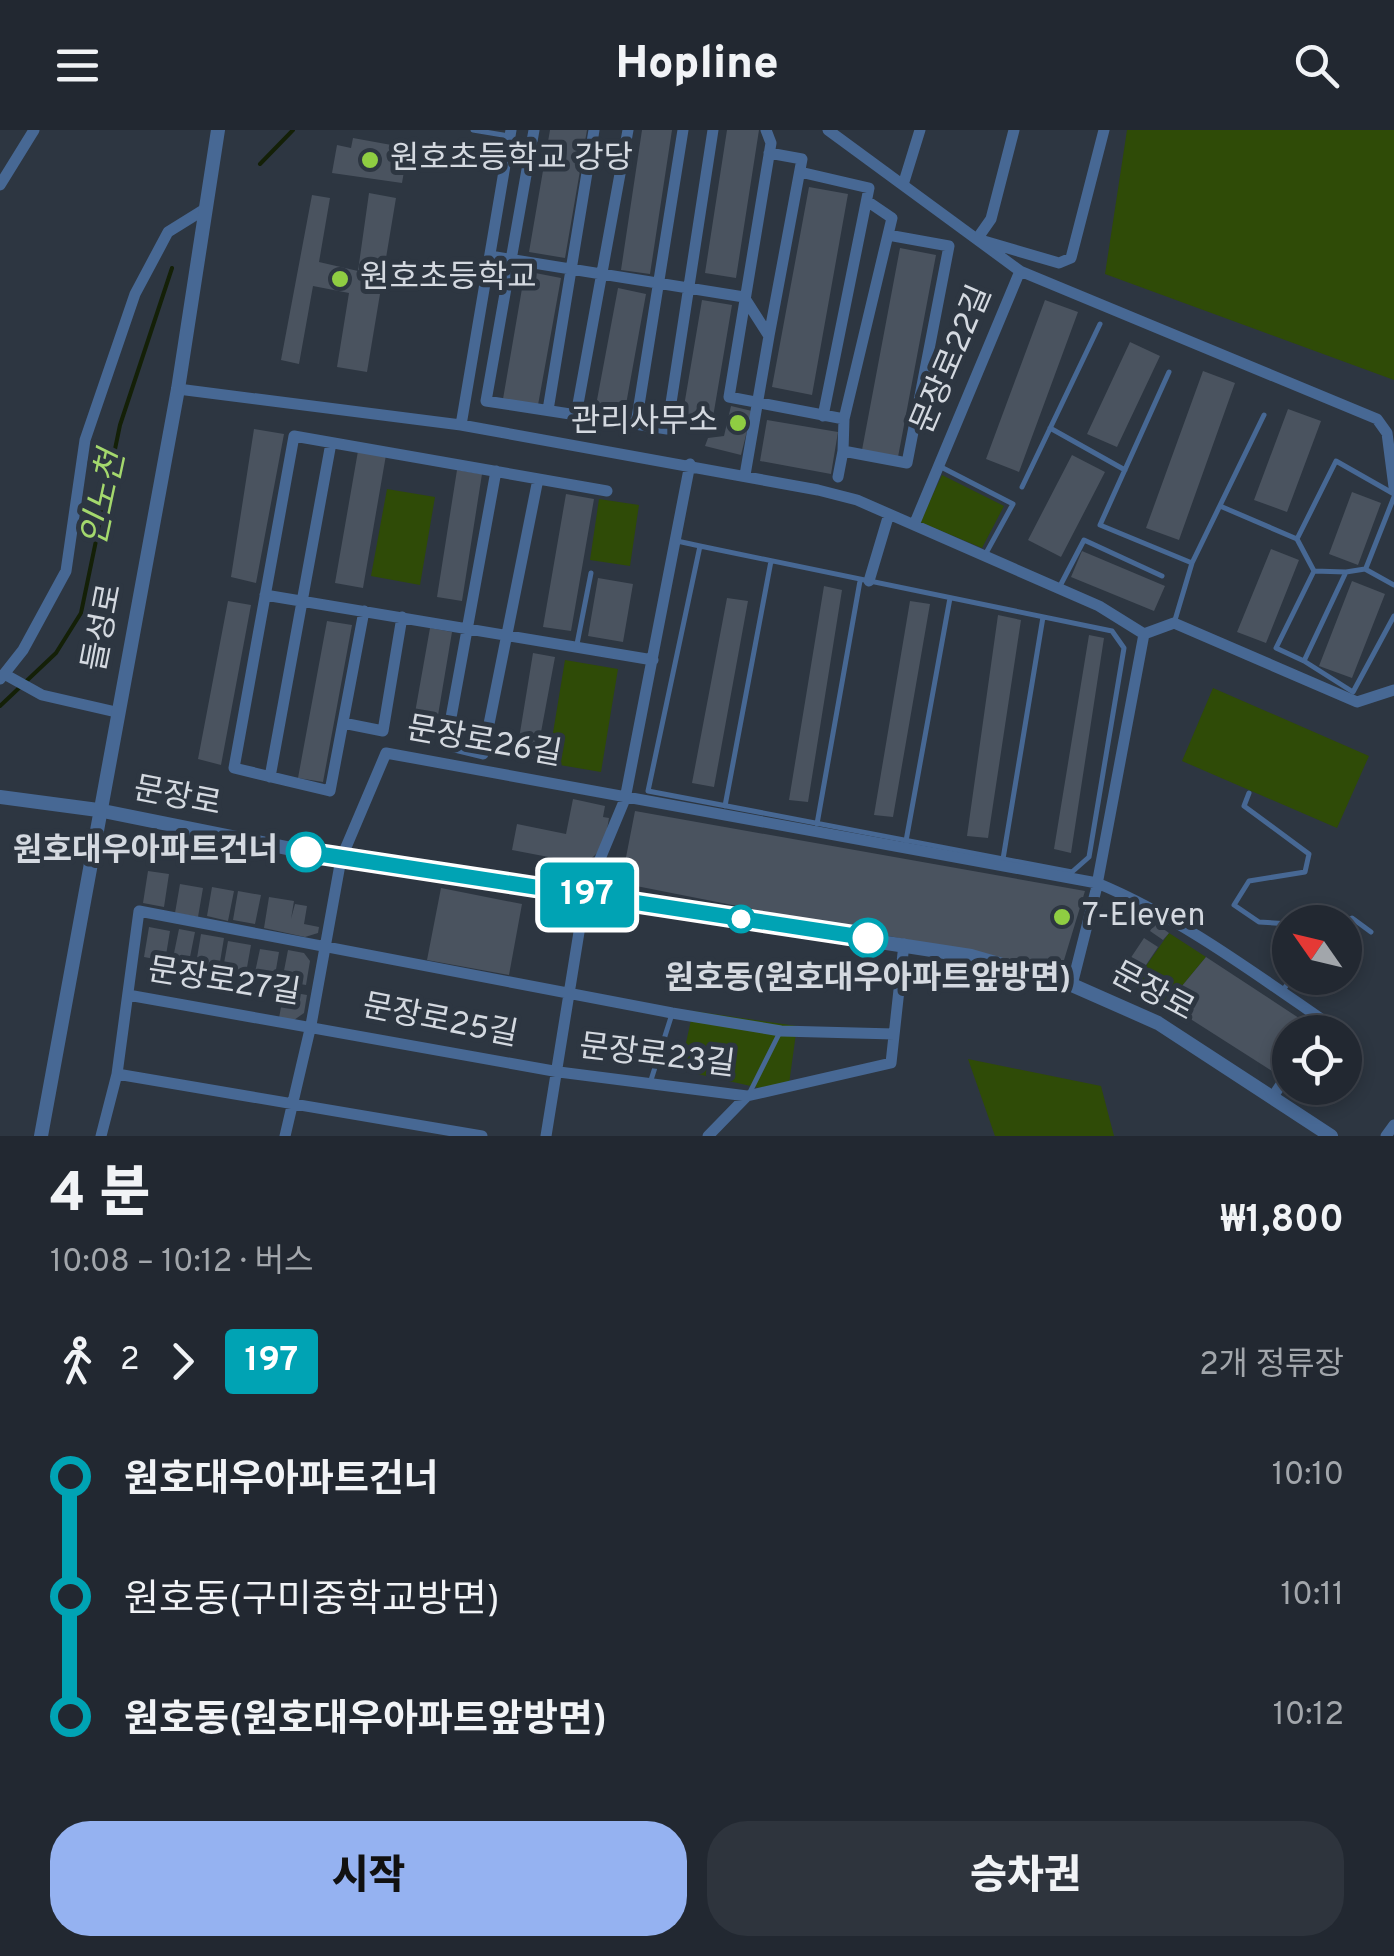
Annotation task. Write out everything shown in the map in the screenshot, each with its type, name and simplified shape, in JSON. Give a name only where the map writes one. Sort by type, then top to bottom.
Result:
[{"type":"street","points":[[0,185],[34,130]]},
{"type":"street","name":"들성로","points":[[41,1136],[178,389],[218,130]]},
{"type":"street","points":[[534,130],[486,400],[667,429],[713,130]]},
{"type":"street","points":[[548,410],[594,130]]},
{"type":"street","points":[[576,414],[628,130]]},
{"type":"street","points":[[636,424],[684,130]]},
{"type":"street","points":[[766,130],[769,153],[729,396],[758,405],[844,419]]},
{"type":"street","points":[[904,186],[920,130]]},
{"type":"street","points":[[1014,130],[990,219],[978,239],[1059,263],[1071,258],[1104,130]]},
{"type":"street","name":"문장로22길","points":[[830,131],[1020,271],[914,525]]},
{"type":"street","points":[[462,426],[510,133]]},
{"type":"street","points":[[745,475],[802,160],[769,153]]},
{"type":"street","points":[[800,172],[869,188],[823,416]]},
{"type":"street","points":[[838,478],[844,419],[892,218],[867,200]]},
{"type":"street","points":[[116,712],[31,689],[7,678],[66,571],[85,440],[135,294],[168,232],[206,209]]},
{"type":"street","points":[[843,451],[907,463],[949,246],[888,235]]},
{"type":"street","points":[[490,256],[744,297],[769,336]]},
{"type":"street","points":[[1020,271],[1377,418],[1387,433],[1394,493]]},
{"type":"street","points":[[178,389],[462,426],[690,464],[858,500],[1058,588],[1144,634],[1174,622],[1357,702],[1394,690]]},
{"type":"street","points":[[364,611],[330,790],[234,768],[294,436],[607,491]]},
{"type":"street","points":[[270,777],[331,443]]},
{"type":"street","points":[[585,895],[626,797],[690,464]]},
{"type":"street","points":[[496,471],[446,745],[482,754],[538,479]]},
{"type":"street","points":[[865,580],[889,514]]},
{"type":"street","points":[[266,594],[653,660]]},
{"type":"street","points":[[343,723],[383,732],[402,618]]},
{"type":"street","points":[[1072,985],[1097,884],[1144,634]]},
{"type":"street","name":"문장로26길","points":[[341,859],[386,753],[626,797]]},
{"type":"street","name":"문장로","points":[[0,797],[98,810],[341,859],[971,956],[1072,985],[1158,1023],[1272,1098]]},
{"type":"street","points":[[626,797],[1097,884],[1126,895],[1272,986]]},
{"type":"street","name":"문장로27길","points":[[285,1136],[312,1025],[341,859]]},
{"type":"street","name":"문장로25길","points":[[546,1136],[585,895]]},
{"type":"street","name":"문장로27길","points":[[101,1136],[117,1074],[139,911],[325,948]]},
{"type":"street","points":[[894,1034],[904,944]]},
{"type":"street","name":"문장로25길","points":[[325,948],[568,994]]},
{"type":"street","name":"문장로23길","points":[[559,1072],[747,1096],[890,1062],[894,1034],[781,1030],[568,994]]},
{"type":"street","name":"문장로27길","points":[[128,995],[312,1025]]},
{"type":"street","points":[[1286,995],[1315,1015]]},
{"type":"street","name":"문장로25길","points":[[312,1025],[559,1072]]},
{"type":"street","points":[[117,1074],[482,1136]]},
{"type":"street","name":"문장로23길","points":[[708,1136],[747,1096]]},
{"type":"street","name":"문장로","points":[[1283,1105],[1331,1136]]},
{"type":"street","points":[[1386,1136],[1394,1124]]},
{"type":"lane","points":[[472,130],[510,133]]},
{"type":"lane","points":[[1022,487],[1100,324]]},
{"type":"lane","points":[[1169,372],[1100,525],[1192,563]]},
{"type":"lane","points":[[1174,622],[1192,563],[1264,414]]},
{"type":"lane","points":[[1050,428],[1125,470]]},
{"type":"lane","points":[[1297,539],[1336,461],[1394,493],[1365,569]]},
{"type":"lane","points":[[938,466],[1012,504],[984,556]]},
{"type":"lane","points":[[1220,506],[1297,539],[1314,571]]},
{"type":"lane","points":[[1058,588],[1084,540],[1162,576]]},
{"type":"lane","points":[[676,541],[1043,617],[1112,632],[1124,648],[1089,857],[1072,872],[648,792],[700,546]]},
{"type":"lane","points":[[724,806],[771,561]]},
{"type":"lane","points":[[1314,571],[1365,569],[1394,584]]},
{"type":"lane","points":[[1314,571],[1276,648],[1353,692],[1394,616]]},
{"type":"lane","points":[[1304,662],[1346,572]]},
{"type":"lane","points":[[576,647],[592,573]]},
{"type":"lane","points":[[817,824],[865,580]]},
{"type":"lane","points":[[906,841],[950,598]]},
{"type":"lane","points":[[1003,859],[1043,617]]},
{"type":"lane","points":[[1250,793],[1244,806],[1309,854],[1305,872],[1250,880],[1234,905],[1258,922],[1272,923]]},
{"type":"lane","points":[[1362,925],[1371,932]]},
{"type":"lane","points":[[650,1083],[672,1013]]},
{"type":"lane","points":[[747,1096],[781,1030]]},
{"type":"green space","points":[[1127,130],[1394,130],[1394,380],[1105,274]]},
{"type":"green space","points":[[942,475],[1004,506],[982,548],[920,522]]},
{"type":"green space","points":[[387,489],[435,497],[420,585],[371,576]]},
{"type":"green space","points":[[599,499],[639,505],[630,566],[590,560]]},
{"type":"green space","points":[[565,660],[618,669],[601,772],[548,763]]},
{"type":"green space","points":[[1213,688],[1369,756],[1337,828],[1182,761]]},
{"type":"green space","points":[[1169,933],[1206,957],[1167,1004],[1132,986]]},
{"type":"green space","points":[[693,1011],[797,1026],[789,1084],[768,1090],[680,1070]]},
{"type":"green space","points":[[968,1059],[1101,1086],[1114,1136],[995,1136]]},
{"type":"building","points":[[550,130],[587,130],[565,258],[529,252]]},
{"type":"building","points":[[642,130],[672,130],[650,274],[621,270]]},
{"type":"building","points":[[727,130],[759,130],[736,278],[705,273]]},
{"type":"building","name":"원호초등학교 강당","points":[[353,138],[408,148],[402,183],[332,173],[337,145],[351,148]]},
{"type":"building","points":[[809,187],[848,194],[812,395],[772,387]]},
{"type":"building","name":"원호초등학교","points":[[369,193],[396,198],[367,372],[337,367],[349,293],[313,286],[299,364],[281,360],[312,195],[330,198],[319,262],[358,271]]},
{"type":"building","points":[[900,248],[936,255],[898,457],[862,450]]},
{"type":"building","points":[[525,271],[561,278],[538,405],[503,399]]},
{"type":"building","points":[[618,288],[646,294],[623,421],[594,416]]},
{"type":"building","points":[[702,300],[732,305],[712,423],[682,418]]},
{"type":"building","points":[[1045,300],[1078,312],[1019,472],[986,459]]},
{"type":"building","points":[[1130,342],[1160,356],[1117,447],[1087,434]]},
{"type":"building","points":[[1203,371],[1235,383],[1179,540],[1146,528]]},
{"type":"building","name":"관리사무소","points":[[731,406],[752,411],[741,455],[705,446],[708,438],[724,436]]},
{"type":"building","points":[[1288,409],[1321,421],[1287,512],[1254,500]]},
{"type":"building","points":[[767,420],[838,432],[831,474],[760,461]]},
{"type":"building","points":[[254,429],[284,434],[256,583],[231,577]]},
{"type":"building","points":[[358,451],[386,455],[363,588],[335,583]]},
{"type":"building","points":[[1072,455],[1105,472],[1061,557],[1028,540]]},
{"type":"building","points":[[457,470],[482,474],[462,601],[437,597]]},
{"type":"building","points":[[1352,492],[1381,503],[1358,565],[1329,554]]},
{"type":"building","points":[[566,494],[594,499],[571,631],[543,627]]},
{"type":"building","points":[[1271,549],[1299,560],[1266,643],[1237,632]]},
{"type":"building","points":[[1082,551],[1165,586],[1154,611],[1071,577]]},
{"type":"building","points":[[598,578],[633,584],[623,642],[588,636]]},
{"type":"building","points":[[1352,581],[1385,594],[1352,678],[1319,666]]},
{"type":"building","points":[[824,586],[842,590],[808,802],[789,800]]},
{"type":"building","points":[[727,598],[748,601],[714,787],[692,783]]},
{"type":"building","points":[[228,601],[251,605],[221,765],[198,759]]},
{"type":"building","points":[[910,601],[930,604],[893,817],[874,815]]},
{"type":"building","points":[[998,615],[1021,620],[988,838],[967,836]]},
{"type":"building","points":[[327,621],[352,625],[323,782],[298,778]]},
{"type":"building","points":[[430,628],[452,632],[433,745],[410,741]]},
{"type":"building","points":[[1089,635],[1104,638],[1071,853],[1054,849]]},
{"type":"building","points":[[533,653],[555,657],[536,759],[516,757]]},
{"type":"building","points":[[573,799],[605,806],[603,817],[609,818],[604,847],[585,864],[512,850],[517,824],[566,834]]},
{"type":"building","points":[[635,811],[1085,891],[1061,970],[621,883]]},
{"type":"building","points":[[148,871],[169,874],[164,907],[143,903]]},
{"type":"building","points":[[180,884],[203,888],[198,917],[175,913]]},
{"type":"building","points":[[212,887],[234,891],[228,921],[207,916]]},
{"type":"building","points":[[441,888],[522,904],[509,975],[427,960]]},
{"type":"building","points":[[238,891],[261,895],[255,924],[233,920]]},
{"type":"building","points":[[269,897],[294,901],[291,919],[295,904],[307,906],[304,924],[319,927],[318,933],[305,937],[264,928]]},
{"type":"building","points":[[1155,923],[1169,933],[1163,940],[1150,931]]},
{"type":"building","points":[[149,927],[170,931],[165,961],[144,957]]},
{"type":"building","points":[[179,929],[195,932],[189,962],[173,958]]},
{"type":"building","points":[[201,934],[224,938],[219,968],[196,964]]},
{"type":"building","points":[[1144,938],[1158,947],[1132,986],[1118,977]]},
{"type":"building","points":[[228,941],[251,945],[246,973],[223,969]]},
{"type":"building","points":[[260,949],[279,952],[274,981],[254,977]]},
{"type":"building","points":[[288,950],[304,953],[310,961],[306,985],[282,981]]},
{"type":"building","points":[[1206,957],[1294,1015],[1272,1015],[1272,1071],[1167,1004]]},
{"type":"building","points":[[284,991],[307,995],[304,1013],[294,1020],[279,1018]]},
{"type":"waterway","name":"인노천","points":[[260,164],[293,130]]},
{"type":"waterway","name":"인노천","points":[[0,706],[56,653],[81,613],[120,425],[172,268]]},
{"type":"bus line","name":"197","points":[[306,852],[868,938]]},
{"type":"place","name":"원호초등학교 강당","points":[[370,160]]},
{"type":"place","name":"원호초등학교","points":[[340,279]]},
{"type":"place","name":"관리사무소","points":[[738,423]]},
{"type":"place","name":"원호대우아파트건너","points":[[306,852]]},
{"type":"place","name":"7-Eleven","points":[[1062,917]]},
{"type":"place","name":"원호동(원호대우아파트앞방면)","points":[[868,938]]}]
